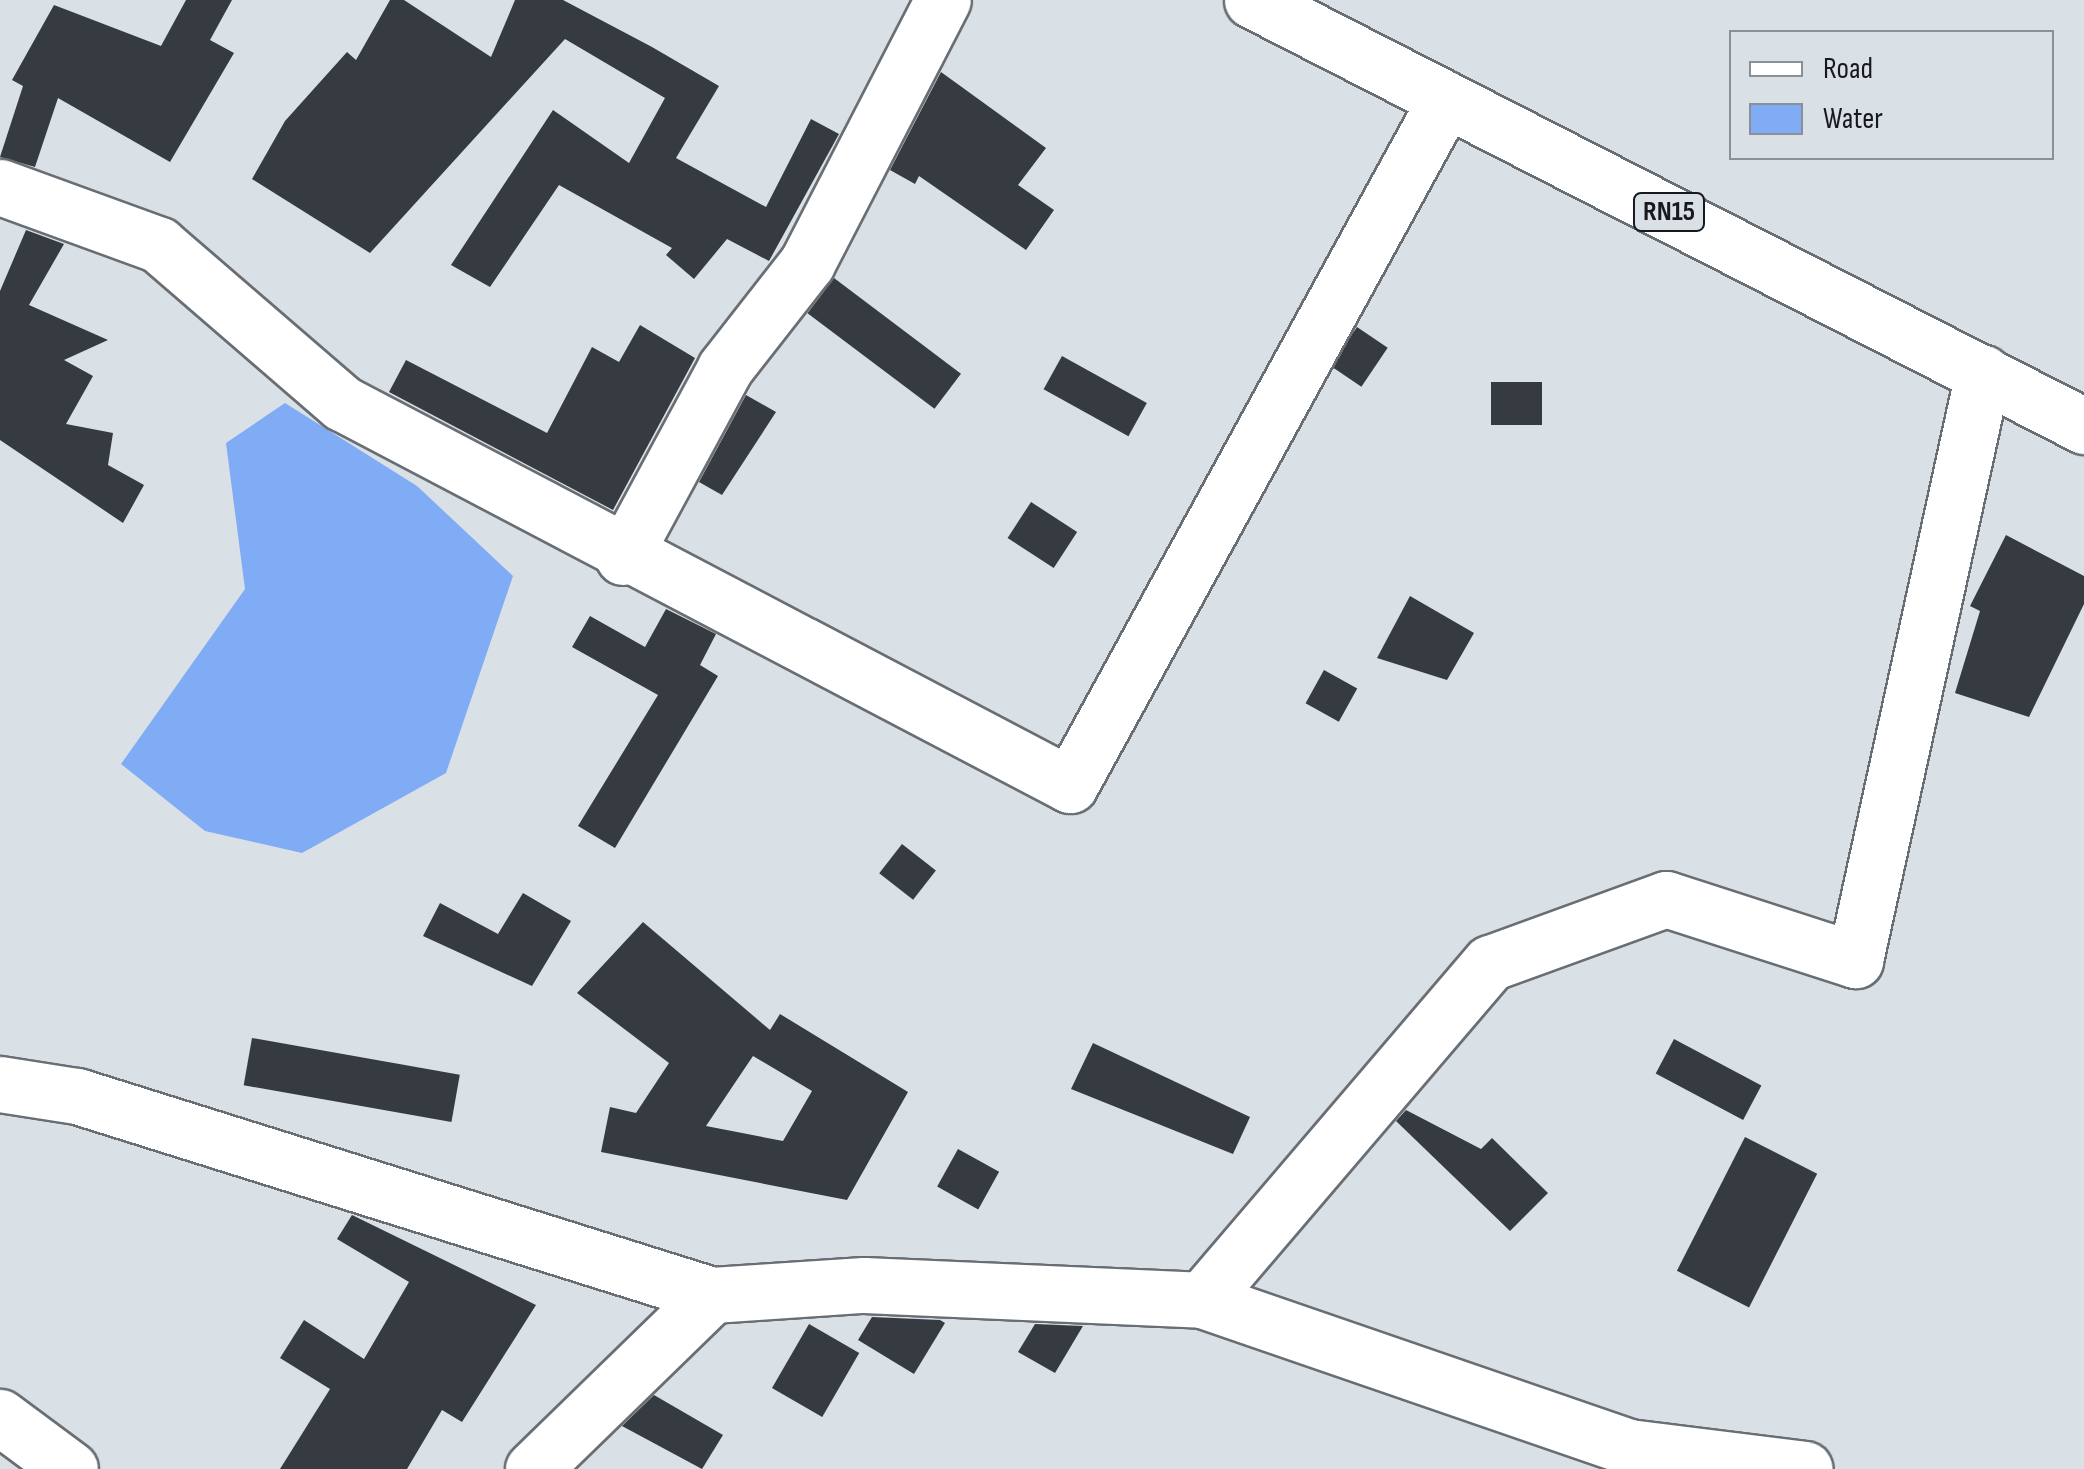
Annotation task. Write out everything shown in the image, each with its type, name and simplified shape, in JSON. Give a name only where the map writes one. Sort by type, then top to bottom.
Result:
[{"type":"street","points":[[623,557],[725,368],[806,263],[943,0]]},
{"type":"street","name":"RN15","points":[[1252,0],[2084,426]]},
{"type":"street","points":[[0,187],[159,245],[342,403],[623,557],[1070,784],[1446,99]]},
{"type":"street","points":[[1202,1300],[1490,963],[1666,899],[1855,960],[1982,373]]},
{"type":"street","points":[[0,1084],[77,1096],[712,1295],[864,1285],[1202,1300],[1628,1447],[1805,1469]]},
{"type":"street","points":[[533,1469],[712,1295]]},
{"type":"street","points":[[0,1417],[70,1469]]},
{"type":"water","points":[[285,403],[417,486],[513,576],[446,773],[302,853],[205,831],[121,764],[245,589],[226,443]]},
{"type":"building","points":[[186,0],[232,0],[210,40],[234,53],[170,162],[58,98],[35,167],[0,157],[23,86],[12,80],[54,5],[161,46]]},
{"type":"building","points":[[390,0],[404,0],[491,57],[515,0],[563,0],[652,47],[719,86],[676,158],[766,207],[811,119],[839,134],[769,261],[727,239],[694,279],[666,255],[672,248],[559,185],[490,287],[451,265],[553,110],[629,163],[665,98],[565,39],[370,253],[252,179],[285,121],[347,52],[356,60]]},
{"type":"building","points":[[941,72],[1046,148],[1018,185],[1054,210],[1026,250],[919,176],[915,184],[890,170]]},
{"type":"building","points":[[26,230],[64,244],[29,305],[108,340],[64,360],[93,376],[66,424],[113,433],[108,465],[144,485],[123,523],[0,440],[0,291]]},
{"type":"building","points":[[834,278],[961,374],[935,409],[808,313]]},
{"type":"building","points":[[640,325],[695,358],[613,510],[389,392],[406,360],[547,433],[592,347],[619,362]]},
{"type":"building","points":[[1357,327],[1388,348],[1361,387],[1331,366]]},
{"type":"building","points":[[1062,356],[1147,403],[1128,436],[1044,389]]},
{"type":"building","points":[[1491,382],[1542,382],[1542,425],[1491,425]]},
{"type":"building","points":[[746,395],[776,412],[722,495],[699,482]]},
{"type":"building","points":[[1031,502],[1077,532],[1054,568],[1008,538]]},
{"type":"building","points":[[2006,535],[2084,576],[2084,604],[2029,717],[1955,693],[1980,611],[1970,606]]},
{"type":"building","points":[[1410,596],[1474,633],[1447,680],[1377,658]]},
{"type":"building","points":[[666,609],[716,634],[700,665],[718,676],[615,848],[578,826],[658,695],[572,647],[590,616],[645,647]]},
{"type":"building","points":[[1324,670],[1357,688],[1339,722],[1306,703]]},
{"type":"building","points":[[902,844],[936,870],[913,900],[879,873]]},
{"type":"building","points":[[523,893],[571,921],[532,986],[423,936],[440,903],[498,934]]},
{"type":"building","points":[[643,922],[770,1030],[780,1014],[908,1092],[847,1200],[601,1152],[610,1107],[636,1113],[669,1063],[577,993]],"holes":[[[753,1056],[812,1091],[783,1141],[706,1126]]]},
{"type":"building","points":[[252,1038],[460,1075],[451,1122],[244,1085]]},
{"type":"building","points":[[1674,1039],[1761,1085],[1743,1120],[1656,1073]]},
{"type":"building","points":[[1093,1043],[1250,1117],[1233,1154],[1071,1089]]},
{"type":"building","points":[[1406,1110],[1481,1149],[1492,1138],[1548,1193],[1510,1231],[1396,1121]]},
{"type":"building","points":[[1745,1137],[1817,1174],[1749,1307],[1677,1271]]},
{"type":"building","points":[[958,1149],[999,1172],[978,1209],[937,1187]]},
{"type":"building","points":[[352,1215],[536,1305],[462,1422],[442,1410],[407,1469],[280,1469],[330,1389],[280,1358],[304,1320],[364,1359],[409,1282],[337,1239]]},
{"type":"building","points":[[872,1317],[945,1323],[914,1374],[858,1340]]},
{"type":"building","points":[[809,1324],[859,1353],[822,1417],[772,1388]]},
{"type":"building","points":[[1035,1324],[1083,1326],[1055,1373],[1018,1352]]},
{"type":"building","points":[[654,1395],[723,1435],[702,1469],[622,1426]]}]
